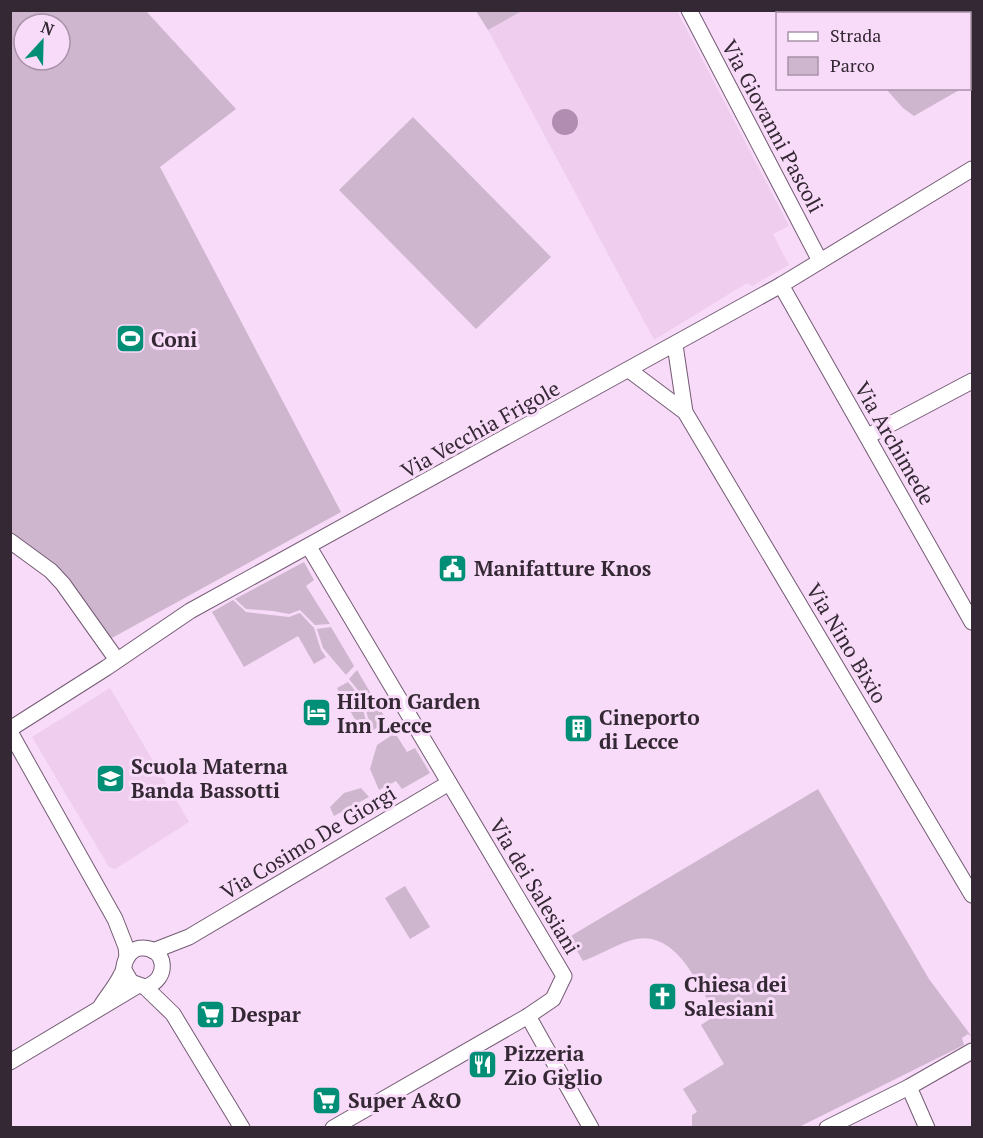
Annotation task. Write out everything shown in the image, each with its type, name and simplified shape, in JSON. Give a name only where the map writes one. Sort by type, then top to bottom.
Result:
[{"type":"street","name":"Via Giovanni Pascoli","points":[[689,10],[820,261]]},
{"type":"street","name":"Via Vecchia Frigole","points":[[10,730],[190,611],[675,345],[781,285],[972,169]]},
{"type":"street","name":"Via Archimede","points":[[781,285],[972,622]]},
{"type":"street","name":"Via Nino Bixio","points":[[675,345],[685,412],[972,895]]},
{"type":"street","name":"Via Nino Bixio","points":[[629,370],[685,412]]},
{"type":"street","points":[[868,436],[972,381]]},
{"type":"street","points":[[10,541],[51,571],[63,584],[117,660]]},
{"type":"street","points":[[309,547],[449,783]]},
{"type":"street","points":[[10,730],[115,919],[126,947],[126,976],[141,986],[172,1014],[242,1128]]},
{"type":"street","name":"Via Cosimo De Giorgi","points":[[101,1006],[131,952],[189,938],[449,783]]},
{"type":"street","name":"Via dei Salesiani","points":[[449,783],[564,976],[553,999],[528,1016]]},
{"type":"street","points":[[115,919],[160,957],[172,1014]]},
{"type":"street","name":"Via Cosimo De Giorgi","points":[[10,1062],[101,1006],[141,986],[157,981],[162,970],[189,938]]},
{"type":"street","points":[[333,1128],[528,1016],[591,1128]]},
{"type":"street","points":[[827,1128],[909,1087],[972,1051]]},
{"type":"street","points":[[909,1087],[927,1128]]},
{"type":"shaded area","points":[[522,11],[677,11],[789,226],[773,234],[789,265],[752,286],[747,283],[654,340],[488,30]]},
{"type":"shaded area","points":[[565,109],[574,113],[578,122],[574,131],[565,135],[556,131],[552,122],[556,113]]},
{"type":"shaded area","name":"Scuola Materna Banda Bassotti","points":[[110,688],[189,822],[115,869],[109,867],[32,737]]},
{"type":"green space","points":[[949,10],[950,12],[826,12]]},
{"type":"green space","name":"Coni","points":[[11,11],[146,11],[236,109],[160,167],[341,512],[110,639],[11,535]]},
{"type":"green space","points":[[476,11],[522,11],[488,30]]},
{"type":"green space","points":[[887,90],[959,90],[914,116],[903,108]]},
{"type":"green space","points":[[413,117],[551,257],[476,329],[339,190]]},
{"type":"green space","points":[[304,562],[314,580],[306,586],[330,624],[315,625],[300,610],[289,614],[246,609],[235,599]]},
{"type":"green space","points":[[233,600],[246,612],[289,617],[300,613],[314,628],[321,650],[326,657],[314,664],[298,636],[244,667],[212,612]]},
{"type":"green space","points":[[331,627],[354,666],[346,675],[323,648],[317,629]]},
{"type":"green space","points":[[357,670],[387,721],[372,731],[361,694],[349,679]]},
{"type":"green space","points":[[348,682],[359,695],[369,732],[364,735],[337,688]]},
{"type":"green space","points":[[395,733],[407,752],[415,748],[430,773],[402,789],[396,781],[379,790],[370,769],[377,745]]},
{"type":"green space","points":[[361,788],[369,797],[334,816],[330,807],[344,793]]},
{"type":"green space","points":[[818,789],[929,979],[972,1037],[968,1034],[962,1038],[964,1045],[799,1127],[692,1127],[692,1115],[697,1112],[683,1089],[724,1064],[701,1025],[716,1015],[693,974],[672,949],[659,942],[645,938],[629,941],[583,961],[569,937]]},
{"type":"green space","points":[[405,886],[430,927],[410,939],[385,898]]},
{"type":"place","name":"Coni","points":[[130,339]]},
{"type":"place","name":"Manifatture Knos","points":[[453,568]]},
{"type":"place","name":"Hilton Garden Inn Lecce","points":[[316,713]]},
{"type":"place","name":"Cineporto di Lecce","points":[[578,729]]},
{"type":"place","name":"Scuola Materna Banda Bassotti","points":[[110,778]]},
{"type":"place","name":"Chiesa dei Salesiani","points":[[663,996]]},
{"type":"place","name":"Despar","points":[[210,1014]]},
{"type":"place","name":"Pizzeria Zio Giglio","points":[[483,1065]]},
{"type":"place","name":"Super A&O","points":[[327,1100]]}]
